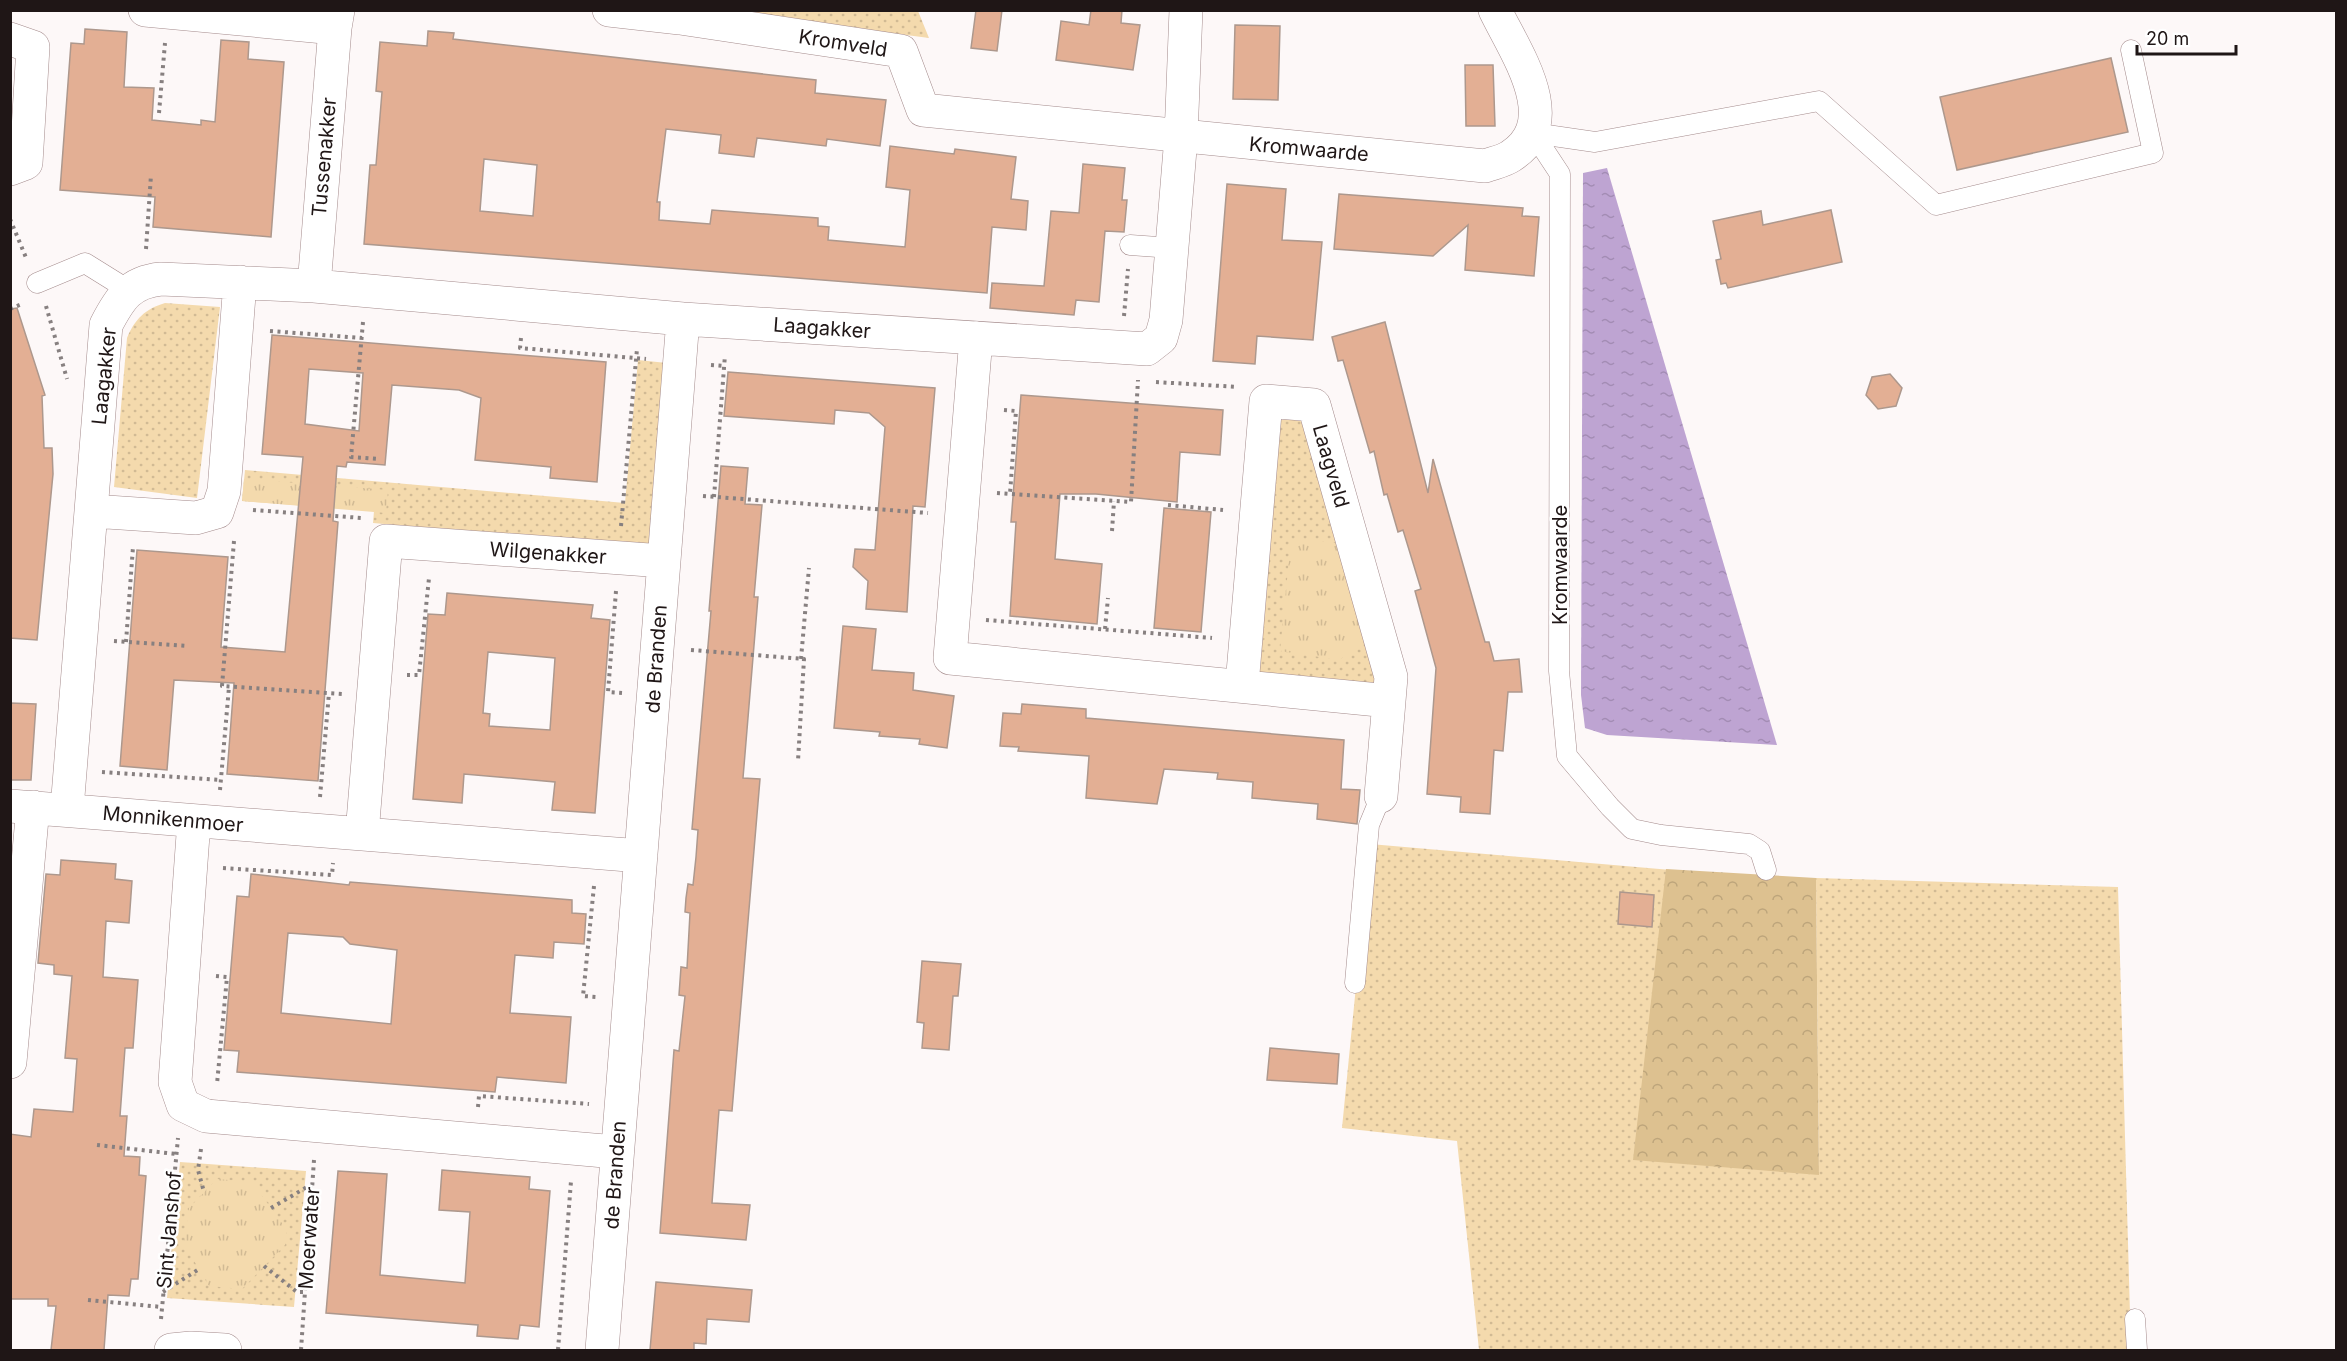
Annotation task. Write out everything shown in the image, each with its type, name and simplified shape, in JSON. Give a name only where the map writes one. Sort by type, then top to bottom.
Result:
[{"type":"street","name":"Kromveld","points":[[609,10],[681,14],[901,51],[922,110],[1181,137]]},
{"type":"street","points":[[1132,360],[1161,338],[1166,321],[1181,137],[1186,10]]},
{"type":"street","points":[[1495,10],[1532,85],[1536,107],[1533,133]]},
{"type":"street","points":[[156,12],[337,19]]},
{"type":"street","name":"Tussenakker","points":[[314,286],[337,19]]},
{"type":"street","points":[[10,39],[33,47],[26,163],[10,169]]},
{"type":"street","name":"Kromwaarde","points":[[1181,137],[1485,166],[1511,156],[1533,133]]},
{"type":"street","points":[[92,511],[195,518],[228,508],[224,491],[240,282]]},
{"type":"street","name":"Laagakker","points":[[67,810],[106,325],[117,303],[137,285],[240,282],[314,286],[683,319],[976,338],[1132,360]]},
{"type":"street","name":"de Branden","points":[[602,1350],[683,319]]},
{"type":"street","points":[[976,338],[950,658],[1389,701]]},
{"type":"street","points":[[1242,685],[1266,401]]},
{"type":"street","name":"Laagveld","points":[[1266,401],[1314,405],[1391,677],[1381,796]]},
{"type":"street","points":[[338,832],[374,685],[386,541]]},
{"type":"street","name":"Wilgenakker","points":[[386,541],[663,561]]},
{"type":"street","points":[[10,1062],[22,807]]},
{"type":"street","name":"Monnikenmoer","points":[[22,807],[641,856]]},
{"type":"street","points":[[206,822],[191,866],[175,1082],[201,1113],[317,1126],[616,1152]]},
{"type":"street","points":[[171,1350],[225,1350]]},
{"type":"lane","points":[[1533,133],[1596,142],[1819,101],[1936,206],[2153,153],[2131,50]]},
{"type":"lane","name":"Kromwaarde","points":[[1533,133],[1560,174],[1559,671],[1567,756],[1610,807],[1632,829],[1661,835],[1749,844],[1760,851],[1766,870]]},
{"type":"lane","points":[[1131,245],[1172,248]]},
{"type":"lane","points":[[37,283],[85,263],[137,285]]},
{"type":"lane","points":[[1355,983],[1369,825],[1381,796]]},
{"type":"lane","points":[[2135,1319],[2137,1350]]},
{"type":"path","points":[[156,12],[159,113]]},
{"type":"path","points":[[137,285],[152,175]]},
{"type":"path","points":[[10,219],[37,283],[62,357],[69,388]]},
{"type":"path","points":[[669,494],[963,503],[1010,494],[1131,502],[1131,245]]},
{"type":"path","points":[[366,290],[351,457],[380,459]]},
{"type":"path","points":[[525,305],[520,348],[724,366]]},
{"type":"path","points":[[714,497],[728,321]]},
{"type":"path","points":[[236,329],[362,338]]},
{"type":"path","points":[[1132,360],[1255,389],[1266,401]]},
{"type":"path","points":[[970,406],[1016,411],[1010,494]]},
{"type":"path","points":[[1112,531],[1114,501]]},
{"type":"path","points":[[1168,505],[1257,513]]},
{"type":"path","points":[[386,541],[367,527],[367,519],[228,508],[222,686],[329,693],[419,675],[432,544]]},
{"type":"path","points":[[126,642],[136,514]]},
{"type":"path","points":[[801,659],[809,567]]},
{"type":"path","points":[[1105,629],[1108,598]]},
{"type":"path","points":[[954,617],[1246,641]]},
{"type":"path","points":[[81,638],[188,646]]},
{"type":"path","points":[[657,647],[804,659],[798,761]]},
{"type":"path","points":[[206,822],[221,780],[230,687]]},
{"type":"path","points":[[191,866],[332,875],[338,832],[329,693]]},
{"type":"path","name":"Monnikenmoer","points":[[70,770],[221,780]]},
{"type":"path","points":[[597,852],[583,996],[629,999]]},
{"type":"path","points":[[183,972],[227,977],[201,1113],[198,1170],[204,1192]]},
{"type":"path","points":[[475,1140],[479,1096],[620,1106]]},
{"type":"path","name":"Sint Janshof","points":[[171,1350],[160,1323],[176,1154],[201,1113]]},
{"type":"path","name":"Moerwater","points":[[300,1350],[317,1126]]},
{"type":"path","name":"Sint Janshof","points":[[97,1145],[176,1154]]},
{"type":"path","points":[[558,1350],[574,1148]]},
{"type":"path","points":[[271,1208],[307,1187],[312,1188]]},
{"type":"path","points":[[264,1266],[297,1292],[305,1292]]},
{"type":"path","points":[[163,1292],[199,1269]]},
{"type":"path","name":"Sint Janshof","points":[[88,1300],[162,1307]]},
{"type":"green space","points":[[724,11],[918,11],[929,38]]},
{"type":"green space","points":[[165,303],[220,307],[197,498],[114,487],[127,338],[142,316],[152,308]]},
{"type":"green space","points":[[638,360],[667,363],[651,547],[373,523],[374,511],[242,501],[245,470],[625,503]]},
{"type":"green space","points":[[1286,419],[1302,421],[1375,678],[1374,686],[1257,673],[1274,422]]},
{"type":"green space","points":[[244,479],[388,490],[386,513],[242,501]]},
{"type":"green space","points":[[1291,539],[1338,543],[1365,642],[1339,660],[1280,651]]},
{"type":"green space","points":[[1370,844],[1671,870],[1819,1175],[1816,878],[2118,887],[2131,1350],[1479,1350],[1457,1141],[1342,1128]]},
{"type":"green space","points":[[1666,869],[1816,878],[1819,1175],[1633,1160]]},
{"type":"green space","points":[[180,1162],[306,1171],[294,1307],[167,1298]]},
{"type":"green space","points":[[217,1179],[252,1182],[287,1230],[285,1245],[242,1289],[209,1286],[184,1244],[189,1208]]},
{"type":"water","points":[[1607,168],[1777,745],[1607,735],[1585,728],[1581,695],[1583,173]]},
{"type":"building","points":[[976,10],[1002,10],[997,51],[971,48]]},
{"type":"building","points":[[1091,10],[1122,10],[1121,23],[1140,25],[1133,70],[1056,60],[1061,21],[1089,25]]},
{"type":"building","points":[[1235,25],[1280,26],[1278,100],[1233,99]]},
{"type":"building","points":[[85,29],[127,32],[124,87],[154,88],[152,120],[201,125],[201,120],[215,122],[221,40],[249,42],[248,59],[284,62],[271,237],[153,227],[155,197],[60,190],[71,43],[84,44]]},
{"type":"building","points":[[428,31],[454,33],[453,39],[816,80],[815,93],[886,100],[880,146],[827,139],[826,146],[757,138],[754,157],[719,153],[721,135],[666,129],[657,202],[660,202],[659,220],[710,224],[712,210],[818,218],[818,226],[829,227],[828,240],[905,247],[910,190],[886,187],[890,146],[954,154],[955,149],[1016,157],[1011,199],[1028,201],[1026,230],[992,227],[987,293],[364,244],[370,165],[376,165],[382,92],[376,91],[380,42],[427,46]],"holes":[[[484,159],[537,165],[533,216],[480,211]]]},
{"type":"building","points":[[2111,58],[2128,132],[1957,170],[1940,97]]},
{"type":"building","points":[[1465,65],[1493,65],[1495,126],[1466,126]]},
{"type":"building","points":[[1083,164],[1125,168],[1122,200],[1127,200],[1124,232],[1105,231],[1099,302],[1076,300],[1074,315],[990,308],[992,283],[1044,286],[1051,211],[1079,213]]},
{"type":"building","points":[[1227,184],[1286,189],[1282,240],[1322,242],[1313,340],[1257,336],[1255,364],[1213,361]]},
{"type":"building","points":[[1339,194],[1523,208],[1522,216],[1539,217],[1534,276],[1465,270],[1468,225],[1433,256],[1334,249]]},
{"type":"building","points":[[1831,210],[1842,262],[1728,288],[1726,283],[1721,284],[1716,260],[1721,259],[1713,221],[1761,211],[1763,225]]},
{"type":"building","points":[[17,308],[45,395],[42,396],[44,448],[52,448],[53,474],[37,640],[10,638],[10,309]]},
{"type":"building","points":[[1385,322],[1428,493],[1433,459],[1485,642],[1489,642],[1494,661],[1519,659],[1522,692],[1508,692],[1503,751],[1494,750],[1490,814],[1460,812],[1461,797],[1427,794],[1436,668],[1415,591],[1421,589],[1403,530],[1398,532],[1387,494],[1384,495],[1374,451],[1370,453],[1343,360],[1338,361],[1332,337]]},
{"type":"building","points":[[272,335],[606,362],[597,482],[550,478],[551,467],[475,460],[481,398],[459,390],[392,385],[385,465],[347,462],[346,467],[337,466],[333,521],[338,522],[318,781],[227,774],[234,683],[174,680],[167,770],[120,766],[137,550],[228,557],[221,647],[285,652],[303,457],[262,454]],"holes":[[[309,369],[363,373],[359,431],[305,424]]]},
{"type":"building","points":[[728,372],[935,388],[925,507],[913,506],[907,612],[866,609],[868,581],[853,567],[855,549],[875,550],[885,427],[869,413],[835,410],[834,424],[724,416]]},
{"type":"building","points":[[1890,374],[1902,388],[1896,406],[1878,409],[1866,395],[1872,377]]},
{"type":"building","points":[[1021,395],[1223,410],[1220,455],[1180,452],[1177,502],[1096,494],[1060,494],[1055,559],[1102,564],[1097,624],[1010,616],[1016,522],[1011,522]]},
{"type":"building","points":[[721,466],[748,468],[745,504],[762,505],[754,597],[758,597],[743,778],[760,779],[732,1111],[719,1110],[712,1203],[750,1205],[746,1240],[660,1233],[674,1050],[679,1051],[685,996],[679,995],[681,967],[687,968],[690,913],[685,912],[686,898],[688,884],[693,885],[696,857],[698,830],[692,829]]},
{"type":"building","points":[[1164,508],[1211,512],[1201,632],[1154,628]]},
{"type":"building","points":[[447,593],[593,605],[591,618],[610,620],[595,813],[552,810],[555,782],[464,774],[462,803],[413,799],[428,614],[445,615]],"holes":[[[488,652],[555,658],[550,730],[489,726],[490,714],[483,713]]]},
{"type":"building","points":[[843,626],[876,629],[872,670],[914,673],[913,690],[954,696],[947,748],[919,744],[920,739],[879,736],[880,732],[834,728]]},
{"type":"building","points":[[10,703],[36,704],[31,780],[10,780]]},
{"type":"building","points":[[1022,704],[1086,709],[1086,718],[1344,740],[1341,789],[1360,790],[1357,824],[1317,819],[1318,804],[1252,798],[1253,782],[1217,779],[1218,773],[1164,769],[1157,804],[1086,798],[1089,756],[1018,751],[1019,747],[1000,746],[1003,713],[1021,714]]},
{"type":"building","points":[[61,860],[116,864],[115,879],[132,881],[129,923],[106,921],[103,977],[138,980],[133,1048],[125,1048],[120,1116],[127,1116],[124,1156],[140,1157],[139,1175],[146,1176],[138,1279],[131,1279],[129,1296],[108,1295],[104,1350],[51,1350],[56,1306],[48,1306],[48,1299],[10,1299],[10,1134],[31,1137],[34,1109],[73,1112],[77,1059],[65,1058],[72,976],[54,974],[54,965],[38,963],[46,874],[60,875]]},
{"type":"building","points":[[251,874],[349,885],[350,882],[572,900],[572,913],[586,914],[584,944],[554,942],[553,958],[515,955],[510,1013],[571,1017],[566,1083],[497,1077],[495,1092],[237,1072],[239,1051],[224,1050],[237,896],[249,897]],"holes":[[[288,933],[343,937],[350,944],[397,950],[391,1024],[281,1013]]]},
{"type":"building","points":[[1620,892],[1654,895],[1652,927],[1618,924]]},
{"type":"building","points":[[922,961],[961,964],[958,996],[953,996],[949,1050],[922,1048],[924,1023],[917,1022]]},
{"type":"building","points":[[1270,1048],[1339,1054],[1337,1084],[1267,1080]]},
{"type":"building","points":[[442,1170],[530,1177],[529,1189],[550,1191],[539,1327],[520,1325],[518,1339],[477,1336],[478,1325],[326,1313],[338,1171],[387,1174],[380,1275],[465,1283],[470,1212],[439,1210]]},
{"type":"building","points":[[656,1282],[752,1290],[749,1322],[707,1319],[706,1344],[694,1343],[694,1350],[650,1350]]}]
